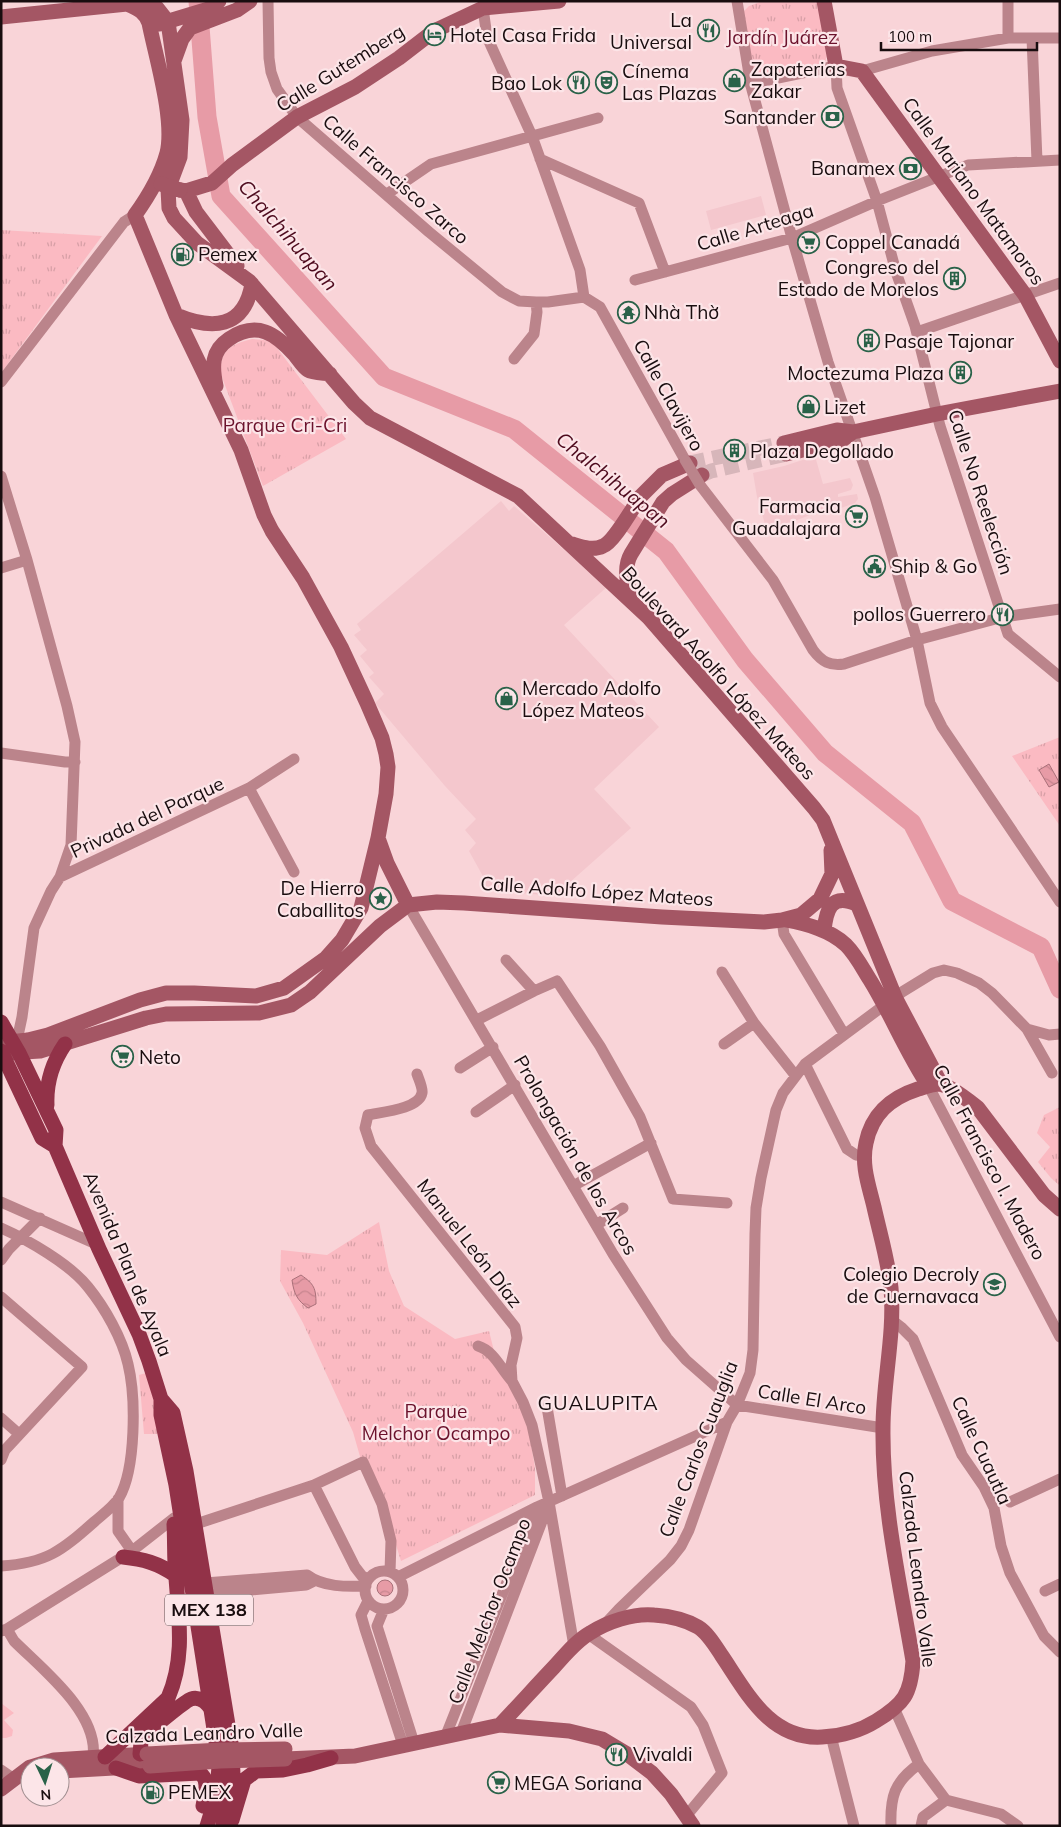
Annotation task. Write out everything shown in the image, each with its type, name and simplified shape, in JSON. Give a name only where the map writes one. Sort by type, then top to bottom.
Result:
[{"type":"main road","name":"Avenida Plan de Ayala","points":[[1,1022],[6,1049],[42,1138],[55,1146]]},
{"type":"main road","points":[[47,1109],[46,1097],[50,1074],[65,1044]]},
{"type":"main road","name":"Avenida Plan de Ayala","points":[[6,1049],[47,1109],[56,1130],[55,1146],[96,1244],[139,1334],[161,1399],[161,1415],[202,1592],[234,1762],[223,1826]]},
{"type":"main road","name":"Avenida Plan de Ayala","points":[[161,1399],[173,1413],[196,1524],[202,1592],[202,1655],[219,1762],[219,1775],[213,1808],[207,1826]]},
{"type":"main road","points":[[99,1757],[168,1698],[178,1666],[180,1629],[175,1575],[174,1518],[176,1485]]},
{"type":"main road","points":[[127,1554],[158,1564],[175,1575]]},
{"type":"main road","points":[[180,1629],[202,1592]]},
{"type":"main road","points":[[180,1629],[202,1655]]},
{"type":"main road","points":[[146,1758],[141,1742],[146,1733],[190,1699],[201,1700],[210,1709]]},
{"type":"main road","points":[[229,1826],[233,1819],[244,1780],[249,1775],[256,1771],[284,1770],[332,1758]]},
{"type":"main road","points":[[116,1768],[139,1776],[200,1773],[207,1782],[201,1817],[202,1826]]},
{"type":"street","points":[[148,1],[171,21],[173,65],[182,120],[180,157],[168,189],[169,208],[174,218],[197,243],[251,283]]},
{"type":"street","points":[[150,26],[215,9],[237,10],[250,1]]},
{"type":"street","name":"Calle Francisco Zarco","points":[[268,1],[271,72],[277,89],[297,117],[429,232],[502,292],[519,301],[536,302],[584,296]]},
{"type":"street","name":"Calle Gutemberg","points":[[187,190],[212,183],[232,165],[297,117],[355,87],[399,58],[434,31],[482,4],[559,1]]},
{"type":"street","points":[[737,1],[750,84],[792,238],[828,362],[875,497],[917,640],[930,703],[942,727],[1060,902]]},
{"type":"street","points":[[824,1],[836,66]]},
{"type":"street","points":[[1008,1],[1008,38]]},
{"type":"street","points":[[1,17],[127,4],[140,9],[146,16],[150,26],[168,121],[167,154],[158,183],[135,215],[124,222],[1,382]]},
{"type":"street","points":[[482,4],[487,37],[532,136],[580,270],[584,296]]},
{"type":"street","points":[[173,65],[182,39],[190,28],[215,9]]},
{"type":"street","points":[[750,84],[836,66],[862,71],[932,51],[1008,38],[1060,38]]},
{"type":"street","points":[[1032,38],[1037,161]]},
{"type":"street","name":"Calle No Reelección","points":[[836,66],[837,88],[878,201],[896,272],[917,332],[937,414],[1008,634],[1060,677]]},
{"type":"street","name":"Calle Mariano Matamoros","points":[[862,71],[1025,295],[1060,362]]},
{"type":"street","points":[[386,194],[430,164],[598,118]]},
{"type":"street","points":[[540,159],[639,203],[665,272]]},
{"type":"street","name":"Calle Arteaga","points":[[635,280],[792,238],[939,175],[968,165],[1060,160]]},
{"type":"street","points":[[158,183],[187,190],[196,212],[251,283],[250,298],[243,310],[235,317],[223,323],[213,325],[202,324],[176,315]]},
{"type":"street","points":[[6,1049],[140,1000],[166,993],[256,996],[284,988],[326,958],[342,940],[361,908],[378,838],[386,794],[388,768],[382,738],[341,647],[303,578],[272,532],[241,450],[176,315],[135,215]]},
{"type":"street","name":"Boulevard Adolfo López Mateos","points":[[251,283],[354,403],[370,418],[518,496],[571,544],[655,626],[823,820],[856,904],[891,1002]]},
{"type":"street","points":[[917,332],[1060,283]]},
{"type":"street","name":"Calle Clavijero","points":[[584,296],[600,307],[687,461],[773,580],[805,638],[820,659],[836,665],[844,664],[917,640],[1003,617],[1060,609]]},
{"type":"street","points":[[514,359],[534,334],[537,312],[536,302]]},
{"type":"street","points":[[270,305],[272,334]]},
{"type":"street","points":[[218,403],[212,366],[214,355],[221,344],[242,332],[253,330],[272,334],[281,340],[308,370],[330,374]]},
{"type":"street","points":[[785,449],[841,441],[853,432],[1060,391]]},
{"type":"street","points":[[571,544],[596,548],[610,542],[641,496],[662,475],[687,461]]},
{"type":"street","points":[[1,476],[27,560],[75,742],[71,845],[60,877],[43,907],[34,928],[19,1031],[6,1049]]},
{"type":"street","points":[[630,600],[626,572],[627,560],[656,511],[672,494],[701,480]]},
{"type":"street","points":[[1,568],[27,560]]},
{"type":"street","points":[[1,752],[75,762]]},
{"type":"street","name":"Privada del Parque","points":[[60,877],[249,788],[294,759]]},
{"type":"street","name":"Privada del Parque","points":[[249,788],[294,872]]},
{"type":"street","name":"Calle Adolfo López Mateos","points":[[408,905],[437,902],[464,903],[662,917],[764,922],[782,920],[801,915],[820,899],[832,874],[829,836]]},
{"type":"street","points":[[6,1049],[40,1051],[146,1018],[166,1014],[259,1013],[291,1005],[310,992],[380,926],[408,905],[387,863],[378,838]]},
{"type":"street","points":[[824,931],[826,911],[832,904],[840,900],[856,904]]},
{"type":"street","name":"Prolongación de los Arcos","points":[[408,905],[596,1225],[667,1338],[686,1360],[737,1405]]},
{"type":"street","points":[[782,920],[784,934],[844,1034]]},
{"type":"street","name":"Calle Adolfo López Mateos","points":[[782,920],[804,923],[824,931],[846,946],[891,1002]]},
{"type":"street","points":[[506,960],[534,991]]},
{"type":"street","name":"Calle Carlos Cuauglia","points":[[605,1624],[670,1560],[681,1546],[689,1530],[727,1422],[737,1405],[750,1373],[753,1350],[754,1234],[757,1200],[776,1110],[783,1093],[795,1075],[805,1064],[902,992],[933,973],[944,970],[957,973],[979,983],[1033,1031]]},
{"type":"street","points":[[722,972],[754,1023],[795,1075]]},
{"type":"street","points":[[477,1020],[557,981],[600,1046],[640,1117],[673,1199],[727,1203]]},
{"type":"street","name":"Calle Francisco I. Madero","points":[[891,1002],[918,1070],[934,1085],[1060,1337]]},
{"type":"street","points":[[724,1044],[754,1023]]},
{"type":"street","points":[[1033,1031],[1060,1034]]},
{"type":"street","points":[[1033,1031],[1052,1073]]},
{"type":"street","points":[[460,1068],[493,1047]]},
{"type":"street","points":[[805,1064],[847,1149],[856,1156],[864,1156]]},
{"type":"street","name":"Manuel León Díaz","points":[[417,1074],[422,1091],[420,1100],[411,1106],[368,1115],[365,1128],[371,1146],[515,1327],[517,1338],[511,1365],[512,1381],[532,1425],[549,1502]]},
{"type":"street","points":[[476,1112],[514,1084]]},
{"type":"street","points":[[934,1085],[964,1097],[978,1108],[1044,1195],[1060,1208]]},
{"type":"street","name":"Calzada Leandro Valle","points":[[285,1754],[332,1758],[380,1752],[408,1744],[500,1725],[574,1646],[588,1634],[605,1624],[631,1617],[653,1615],[674,1618],[698,1627],[713,1643],[756,1706],[766,1717],[781,1727],[798,1734],[813,1737],[831,1736],[865,1728],[895,1710],[906,1694],[912,1677],[913,1661],[887,1507],[883,1428],[892,1320],[887,1260],[866,1173],[864,1156],[869,1130],[891,1100],[909,1092],[934,1085]]},
{"type":"street","points":[[573,1186],[651,1143]]},
{"type":"street","points":[[1,1202],[96,1244]]},
{"type":"street","points":[[596,1225],[623,1208]]},
{"type":"street","points":[[1,1260],[5,1247],[22,1237],[40,1218]]},
{"type":"street","points":[[1,1228],[22,1237],[69,1268],[88,1286],[105,1312],[119,1340],[128,1364],[133,1404],[128,1475],[118,1499],[118,1531],[127,1554]]},
{"type":"street","points":[[1,1297],[82,1367],[5,1450],[1,1460]]},
{"type":"street","name":"Calle Cuautla","points":[[892,1320],[902,1327],[913,1339],[962,1455],[984,1487],[994,1508],[1001,1546],[1010,1573],[1044,1636],[1060,1652]]},
{"type":"street","points":[[478,1346],[485,1348],[493,1356],[512,1381]]},
{"type":"street","name":"Calle El Arco","points":[[737,1405],[883,1428]]},
{"type":"street","points":[[547,1407],[562,1496]]},
{"type":"street","points":[[1,1418],[19,1434]]},
{"type":"street","name":"Calle Melchor Ocampo","points":[[394,1575],[537,1507],[727,1422]]},
{"type":"street","points":[[196,1524],[314,1485],[363,1462],[382,1504],[392,1541],[394,1575],[403,1588],[400,1600],[396,1605],[384,1609],[378,1608],[368,1601],[365,1592],[370,1579]]},
{"type":"street","points":[[1010,1502],[1060,1479]]},
{"type":"street","points":[[314,1485],[355,1567],[362,1576],[370,1579]]},
{"type":"street","points":[[1,1566],[23,1564],[47,1558],[71,1542],[118,1499]]},
{"type":"street","name":"Calle Melchor Ocampo","points":[[549,1502],[574,1646]]},
{"type":"street","name":"Calle Melchor Ocampo","points":[[454,1734],[549,1502]]},
{"type":"street","name":"Calle Melchor Ocampo","points":[[454,1734],[537,1507]]},
{"type":"street","points":[[99,1757],[84,1718],[71,1699],[4,1630],[127,1554],[174,1518]]},
{"type":"street","points":[[202,1592],[306,1585],[314,1581],[346,1587],[370,1579],[382,1571],[394,1575]]},
{"type":"street","points":[[1045,1591],[1060,1584]]},
{"type":"street","points":[[368,1601],[361,1615],[364,1629],[408,1744]]},
{"type":"street","points":[[384,1609],[376,1626],[408,1744]]},
{"type":"street","points":[[500,1725],[569,1731],[602,1739],[627,1754],[652,1773],[671,1794],[690,1820],[722,1773],[703,1725],[691,1707],[588,1634]]},
{"type":"street","points":[[895,1710],[919,1764],[946,1800],[1002,1814],[1018,1826]]},
{"type":"street","points":[[831,1736],[854,1826]]},
{"type":"street","name":"Calzada Leandro Valle","points":[[70,1759],[99,1757],[220,1761],[285,1754],[380,1752]]},
{"type":"street","name":"Calzada Leandro Valle","points":[[70,1770],[116,1768],[146,1758]]},
{"type":"street","points":[[891,1826],[890,1807],[894,1790],[919,1764]]},
{"type":"street","points":[[1,1770],[14,1779],[20,1777]]},
{"type":"street","name":"Calzada Leandro Valle","points":[[1,1789],[20,1774]]},
{"type":"street","points":[[921,1826],[923,1817],[946,1800]]},
{"type":"shaded area","points":[[761,196],[766,215],[711,230],[706,211]]},
{"type":"shaded area","points":[[815,456],[823,484],[850,478],[853,485],[851,490],[838,494],[838,497],[857,494],[858,499],[855,503],[841,508],[839,504],[784,525],[776,525],[767,531],[757,497],[753,473]]},
{"type":"shaded area","name":"Mercado Adolfo López Mateos","points":[[501,501],[509,511],[514,506],[607,587],[564,625],[659,727],[594,789],[631,828],[569,883],[576,892],[569,897],[485,890],[485,880],[469,851],[476,843],[465,830],[476,819],[445,786],[375,703],[384,694],[369,677],[374,673],[360,656],[367,650],[354,635],[361,630],[357,624]]},
{"type":"green space","name":"Jardín Juárez","points":[[763,1],[820,1],[828,53],[824,65],[758,79],[753,75],[743,12],[749,6]]},
{"type":"green space","points":[[1,230],[102,236],[1,373]]},
{"type":"green space","name":"Parque Cri-Cri","points":[[252,339],[264,340],[274,344],[346,439],[263,486],[220,372],[222,358],[228,349],[238,343]]},
{"type":"green space","points":[[289,408],[316,448],[291,465],[264,424]]},
{"type":"green space","points":[[1060,737],[1060,826],[1012,756]]},
{"type":"green space","points":[[1060,1107],[1060,1186],[1038,1162],[1050,1147],[1037,1133],[1044,1115]]},
{"type":"green space","name":"Parque Melchor Ocampo","points":[[379,1222],[389,1271],[404,1306],[455,1339],[489,1331],[498,1367],[517,1397],[529,1432],[535,1468],[535,1495],[401,1561],[392,1532],[361,1460],[353,1432],[303,1323],[280,1281],[281,1250],[327,1255]]},
{"type":"green space","points":[[146,1373],[164,1434],[144,1434],[139,1375]]},
{"type":"green space","points":[[1,1703],[14,1713],[4,1720],[13,1730],[12,1736],[6,1738],[1,1738]]},
{"type":"water","points":[[1049,764],[1059,782],[1049,787],[1039,770]]},
{"type":"water","points":[[301,1275],[309,1281],[315,1290],[316,1304],[308,1308],[295,1293],[293,1285],[292,1280]]},
{"type":"water","points":[[385,1580],[393,1588],[385,1596],[377,1588]]},
{"type":"waterway","name":"Chalchihuapan","points":[[198,1],[207,117],[221,196],[384,377],[514,429],[666,551],[745,660],[825,753],[912,823],[952,901],[1041,947],[1060,989]]},
{"type":"tunnel","points":[[690,463],[784,443]]},
{"type":"tunnel","points":[[702,475],[711,471],[786,454]]},
{"type":"place","name":"La Universal","points":[[708,31]]},
{"type":"place","name":"Hotel Casa Frida","points":[[434,35]]},
{"type":"place","name":"Zapaterias Zakar","points":[[735,80]]},
{"type":"place","name":"Cínema Las Plazas","points":[[606,82]]},
{"type":"place","name":"Bao Lok","points":[[578,83]]},
{"type":"place","name":"Santander","points":[[832,117]]},
{"type":"place","name":"Banamex","points":[[911,168]]},
{"type":"place","name":"Coppel Canadá","points":[[809,242]]},
{"type":"place","name":"Pemex","points":[[182,254]]},
{"type":"place","name":"Congreso del Estado de Morelos","points":[[955,278]]},
{"type":"place","name":"Nhà Thờ","points":[[628,312]]},
{"type":"place","name":"Pasaje Tajonar","points":[[868,341]]},
{"type":"place","name":"Moctezuma Plaza","points":[[960,373]]},
{"type":"place","name":"Lizet","points":[[808,407]]},
{"type":"place","name":"Plaza Degollado","points":[[734,451]]},
{"type":"place","name":"Farmacia Guadalajara","points":[[857,517]]},
{"type":"place","name":"Ship & Go","points":[[875,566]]},
{"type":"place","name":"pollos Guerrero","points":[[1002,614]]},
{"type":"place","name":"Mercado Adolfo López Mateos","points":[[506,699]]},
{"type":"place","name":"De Hierro Caballitos","points":[[380,899]]},
{"type":"place","name":"Neto","points":[[123,1057]]},
{"type":"place","name":"Colegio Decroly de Cuernavaca","points":[[995,1285]]},
{"type":"place","name":"Vivaldi","points":[[617,1754]]},
{"type":"place","name":"MEGA Soriana","points":[[498,1783]]},
{"type":"place","name":"PEMEX","points":[[152,1792]]},
{"type":"district","name":"GUALUPITA","points":[[598,1403]]}]
